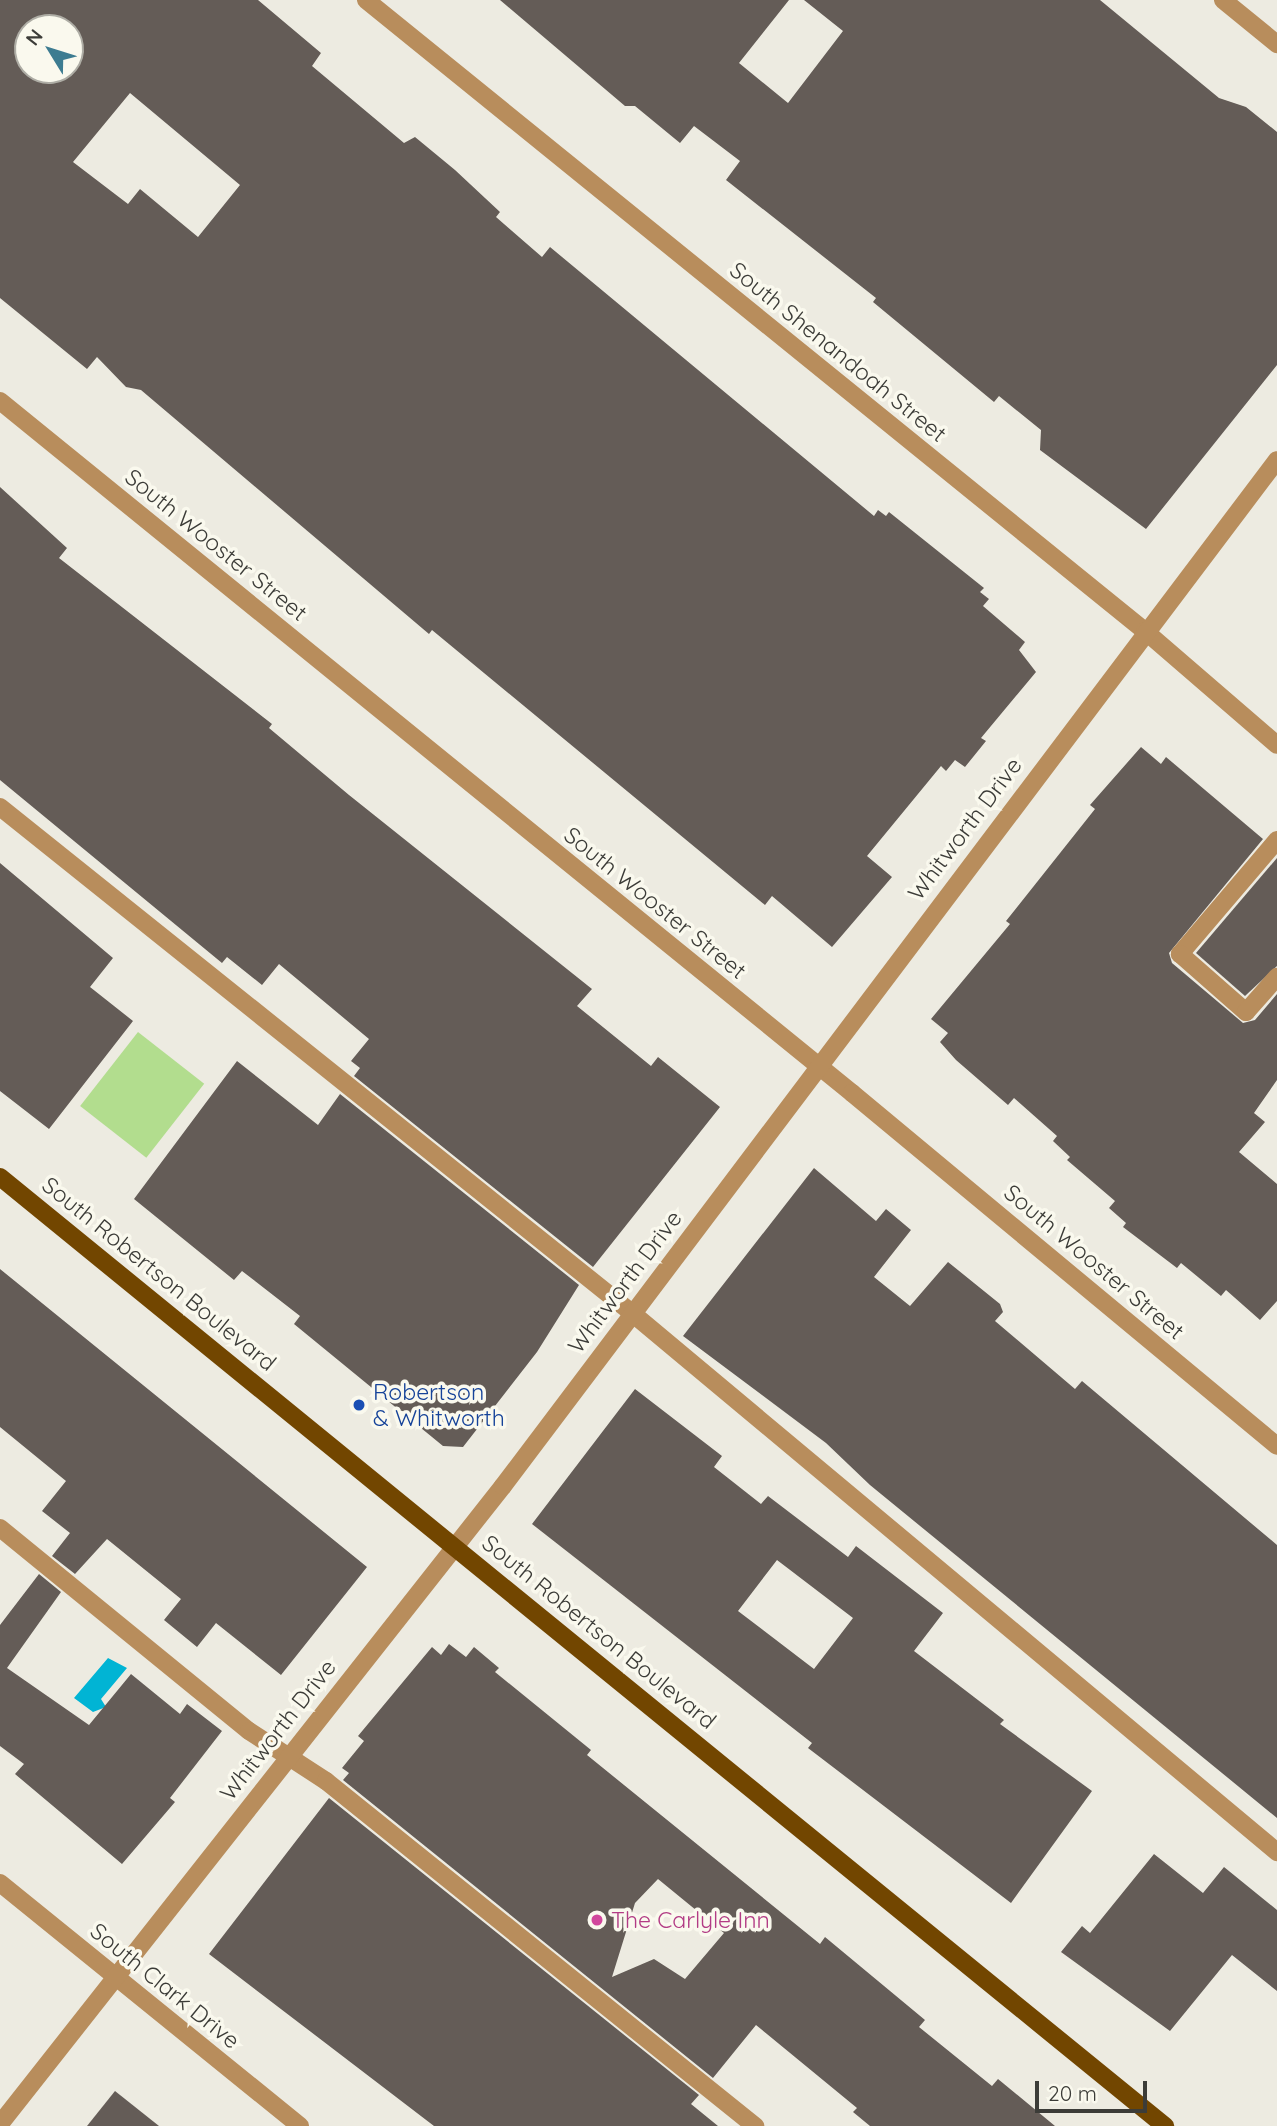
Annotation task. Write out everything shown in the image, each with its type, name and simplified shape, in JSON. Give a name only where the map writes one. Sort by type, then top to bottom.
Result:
[{"type":"main road","name":"South Robertson Boulevard","points":[[0,1177],[1165,2126]]},
{"type":"street","name":"South Shenandoah Street","points":[[366,0],[1145,631],[1277,745]]},
{"type":"street","points":[[1223,0],[1277,44]]},
{"type":"street","name":"South Wooster Street","points":[[0,401],[818,1066],[1277,1446]]},
{"type":"street","name":"Whitworth Drive","points":[[0,2124],[454,1545],[1277,460]]},
{"type":"street","points":[[0,807],[632,1313],[1277,1852]]},
{"type":"street","points":[[1277,840],[1180,954],[1246,1012],[1277,977]]},
{"type":"street","points":[[0,1528],[288,1757],[326,1781],[755,2126]]},
{"type":"street","name":"South Clark Drive","points":[[0,1883],[300,2126]]},
{"type":"green space","points":[[138,1032],[204,1084],[146,1158],[80,1106]]},
{"type":"water","points":[[108,1658],[127,1668],[101,1699],[106,1707],[93,1712],[74,1698]]},
{"type":"building","points":[[0,0],[258,0],[321,53],[312,66],[404,143],[415,137],[455,170],[500,212],[496,217],[542,257],[550,247],[874,516],[878,510],[886,516],[889,512],[984,588],[980,592],[989,599],[983,606],[1025,642],[1019,650],[1036,672],[981,738],[986,741],[965,767],[955,760],[946,771],[941,766],[867,856],[892,877],[832,947],[772,896],[765,905],[432,630],[429,634],[141,390],[126,387],[97,357],[87,369],[0,298]],"holes":[[[130,93],[240,185],[198,237],[140,189],[128,204],[73,162]]]},
{"type":"building","points":[[500,0],[789,0],[739,63],[788,103],[843,31],[804,0],[1100,0],[1219,98],[1246,107],[1277,132],[1277,365],[1146,529],[1040,450],[1041,430],[999,396],[994,402],[873,302],[876,298],[726,180],[740,161],[694,126],[680,143],[635,106],[625,106]]},
{"type":"building","points":[[0,487],[67,548],[59,558],[272,724],[269,728],[349,795],[592,989],[577,1006],[651,1066],[658,1057],[720,1107],[593,1267],[354,1076],[360,1068],[351,1061],[369,1039],[279,964],[262,985],[227,957],[222,963],[0,780]]},
{"type":"building","points":[[1141,747],[1161,764],[1166,757],[1263,839],[1169,953],[1172,963],[1243,1023],[1255,1020],[1277,994],[1277,1080],[1254,1113],[1265,1122],[1239,1152],[1277,1184],[1277,1301],[1260,1320],[1226,1290],[1221,1296],[1181,1263],[1177,1268],[1123,1227],[1126,1223],[1109,1208],[1115,1201],[1067,1160],[1070,1157],[1053,1141],[1057,1136],[1014,1098],[1008,1105],[956,1060],[940,1042],[948,1033],[931,1019],[1010,924],[1006,921],[1095,809],[1090,805]]},
{"type":"building","points":[[1277,858],[1277,966],[1245,996],[1196,953]]},
{"type":"building","points":[[0,863],[113,958],[90,987],[133,1021],[49,1129],[0,1091]]},
{"type":"building","points":[[237,1061],[318,1125],[340,1094],[579,1285],[537,1352],[463,1447],[443,1446],[294,1324],[300,1316],[242,1271],[234,1280],[134,1199]]},
{"type":"building","points":[[814,1168],[876,1221],[886,1209],[911,1230],[874,1277],[910,1306],[948,1262],[1000,1304],[1003,1312],[995,1321],[1075,1389],[1082,1381],[1277,1545],[1277,1818],[870,1485],[826,1443],[683,1336]]},
{"type":"building","points":[[0,1269],[367,1567],[281,1675],[216,1623],[197,1647],[164,1620],[181,1599],[107,1539],[75,1574],[52,1556],[70,1533],[42,1511],[66,1481],[0,1427]]},
{"type":"building","points":[[635,1389],[722,1456],[714,1467],[761,1504],[768,1496],[848,1557],[856,1546],[943,1613],[914,1651],[1004,1720],[1000,1724],[1092,1791],[1011,1903],[808,1748],[812,1743],[532,1524]],"holes":[[[777,1560],[853,1618],[814,1669],[738,1611]]]},
{"type":"building","points":[[39,1574],[61,1592],[7,1668],[89,1725],[131,1674],[180,1714],[187,1704],[222,1731],[170,1798],[175,1802],[122,1864],[15,1774],[24,1764],[0,1746],[0,1625]]},
{"type":"building","points":[[449,1644],[466,1657],[474,1647],[499,1668],[495,1672],[591,1750],[587,1755],[820,1944],[825,1937],[925,2020],[919,2027],[992,2086],[998,2079],[1055,2126],[870,2126],[853,2112],[857,2108],[756,2025],[713,2078],[343,1780],[349,1773],[342,1768],[364,1741],[358,1736],[432,1647],[441,1655]],"holes":[[[658,1879],[724,1933],[685,1979],[654,1959],[612,1977],[635,1903]]]},
{"type":"building","points":[[329,1798],[699,2095],[691,2104],[718,2126],[434,2126],[209,1954]]},
{"type":"building","points":[[1154,1854],[1203,1893],[1224,1867],[1277,1910],[1277,1991],[1232,1955],[1170,2031],[1061,1952],[1082,1926],[1090,1933]]},
{"type":"building","points":[[115,2091],[159,2126],[87,2126]]},
{"type":"place","name":"Robertson & Whitworth","points":[[359,1405]]},
{"type":"place","name":"The Carlyle Inn","points":[[597,1920]]}]
